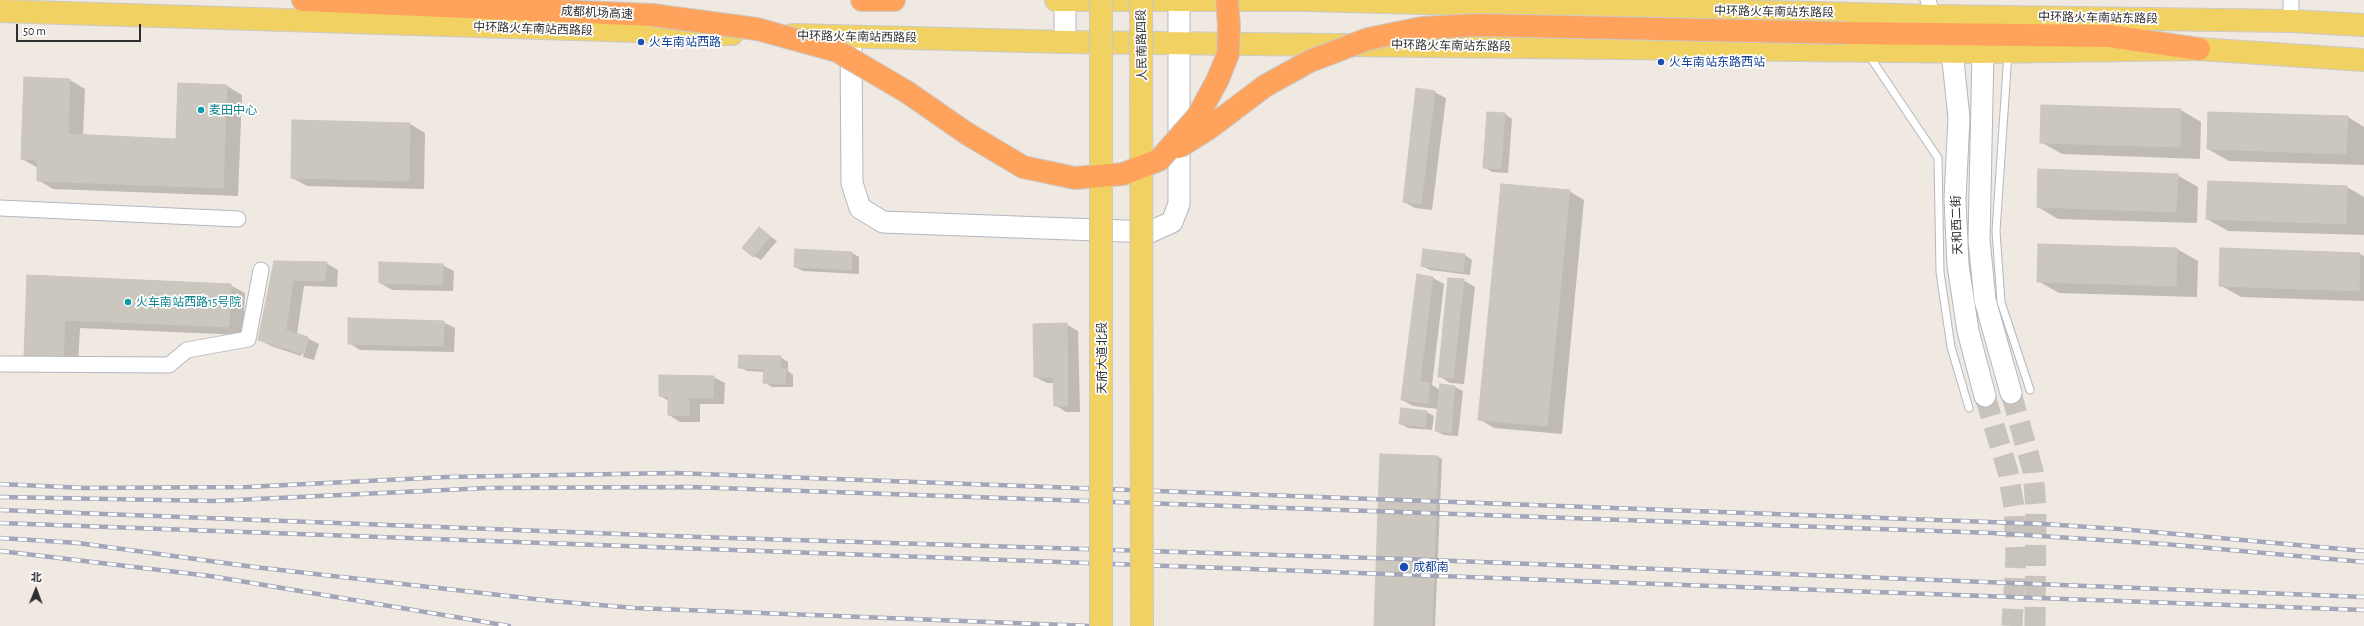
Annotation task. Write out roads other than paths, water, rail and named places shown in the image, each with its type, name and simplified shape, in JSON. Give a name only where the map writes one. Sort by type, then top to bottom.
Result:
[{"type":"highway","name":"成都机场高速","points":[[303,0],[652,15],[757,29],[838,51],[908,92],[966,134],[1023,167],[1074,178],[1123,174],[1159,160],[1208,129],[1265,86],[1310,61],[1368,39],[1422,28],[1476,25],[1848,33],[2110,36],[2199,49]]},
{"type":"highway","points":[[862,0],[890,1]]},
{"type":"highway","points":[[1159,160],[1198,116],[1218,79],[1228,54],[1229,25],[1227,0]]},
{"type":"main road","points":[[1056,0],[1065,0]]},
{"type":"main road","name":"中环路火车南站东路段","points":[[1065,0],[1305,0],[1930,8],[2291,10],[2364,26]]},
{"type":"main road","name":"天府大道北段","points":[[1101,626],[1102,0]]},
{"type":"main road","name":"人民南路四段","points":[[1141,0],[1143,90],[1142,626]]},
{"type":"main road","name":"中环路火车南站西路段","points":[[0,11],[515,28],[1065,42]]},
{"type":"main road","name":"中环路火车南站东路段","points":[[1065,42],[1180,42],[1983,52],[2199,49],[2364,60]]},
{"type":"street","points":[[1065,0],[1065,42]]},
{"type":"street","points":[[851,36],[852,183],[860,208],[883,222],[1150,232],[1172,222],[1179,204],[1180,1]]},
{"type":"street","name":"天和西二街","points":[[1952,51],[1959,118],[1955,199],[1958,265],[1977,402]]},
{"type":"street","points":[[1983,52],[1979,240],[1985,300],[2021,391]]},
{"type":"street","points":[[0,208],[238,219]]},
{"type":"street","points":[[0,364],[169,365],[187,350],[248,339],[261,270]]},
{"type":"lane","points":[[1866,51],[1938,158],[1940,272],[1951,347],[1977,402]]},
{"type":"lane","points":[[2008,51],[1996,231],[2001,302],[2021,391]]},
{"type":"tunnel","points":[[2011,393],[2033,471],[2036,509],[2035,626]]},
{"type":"tunnel","points":[[1985,396],[2008,472],[2014,507],[2016,556],[2012,626]]},
{"type":"railway","points":[[0,484],[84,488],[247,487],[447,477],[674,473],[2043,524],[2120,529],[2364,551]]},
{"type":"railway","points":[[0,497],[215,501],[487,488],[690,487],[1993,533],[2164,544],[2364,562]]},
{"type":"railway","points":[[0,510],[698,537],[1405,559],[2364,597]]},
{"type":"railway","points":[[0,523],[2364,610]]},
{"type":"railway","points":[[0,538],[78,543],[254,567],[552,601],[635,608],[1089,626]]},
{"type":"railway","points":[[0,551],[210,576],[509,626]]},
{"type":"place","name":"火车南站西路","points":[[641,42]]},
{"type":"place","name":"火车南站东路西站","points":[[1661,62]]},
{"type":"place","name":"麦田中心","points":[[201,110]]},
{"type":"place","name":"火车南站西路15号院","points":[[128,302]]},
{"type":"place","name":"成都南","points":[[1404,567]]}]
